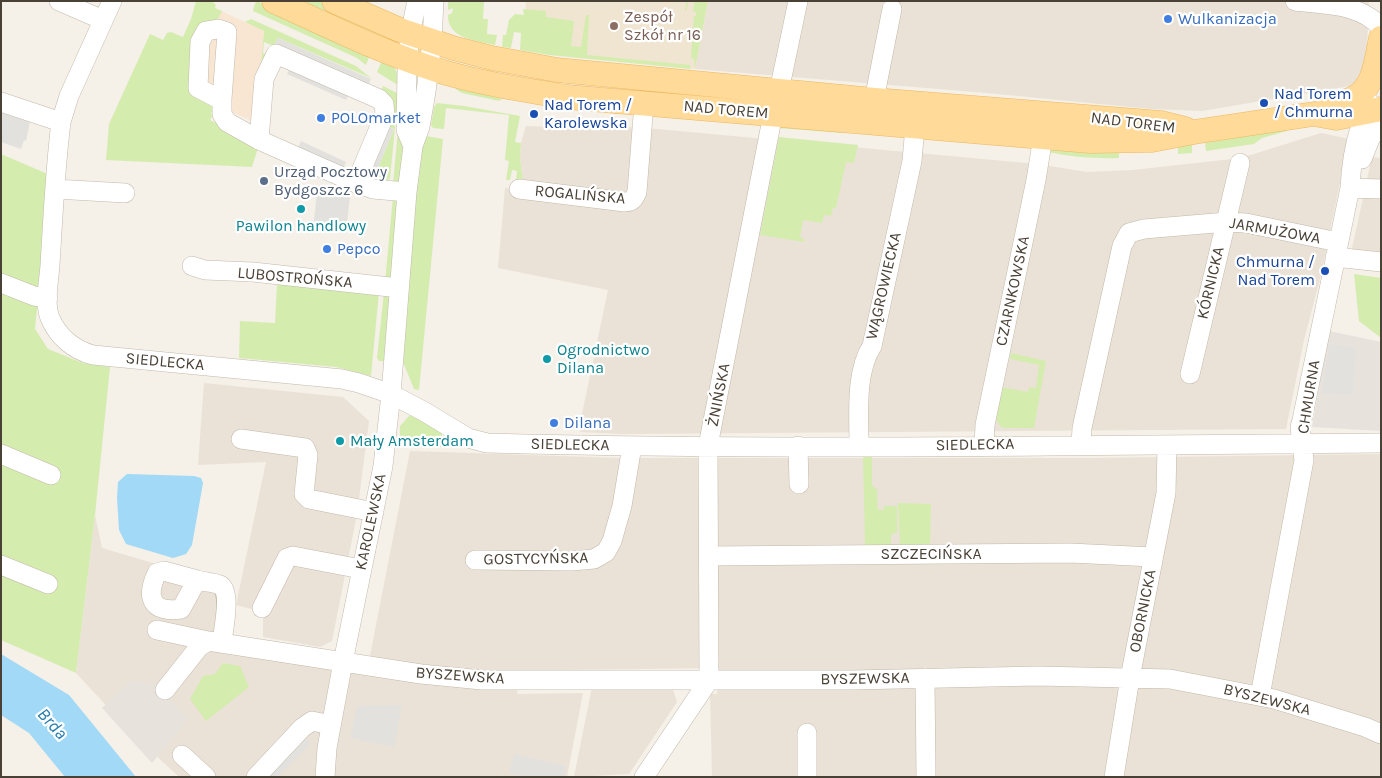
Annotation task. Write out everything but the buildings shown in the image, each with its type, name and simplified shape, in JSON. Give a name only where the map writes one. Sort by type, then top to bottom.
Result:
[{"type":"main road","name":"NAD TOREM","points":[[274,1],[418,63],[463,77],[522,90],[567,97],[1090,141],[1152,140],[1314,114],[1336,118],[1376,114]]},
{"type":"main road","name":"NAD TOREM","points":[[334,1],[410,34],[432,41],[492,58],[557,70],[874,100],[1160,123],[1194,132]]},
{"type":"main road","name":"NAD TOREM","points":[[1314,114],[1334,103],[1347,101],[1359,95],[1368,84],[1378,59]]},
{"type":"street","points":[[59,1],[103,20]]},
{"type":"street","name":"SIEDLECKA","points":[[112,1],[69,96],[61,122],[48,298],[48,312],[61,335],[76,349],[93,355],[326,376],[359,383],[391,394],[468,438],[487,443],[632,446],[1381,444]]},
{"type":"street","name":"KAROLEWSKA","points":[[417,1],[410,34],[418,63]]},
{"type":"street","name":"KAROLEWSKA","points":[[325,777],[331,725],[383,466],[391,394],[407,192],[413,146],[406,130],[418,63],[432,41],[434,1]]},
{"type":"street","points":[[779,91],[798,1]]},
{"type":"street","points":[[1295,1],[1344,7],[1366,14],[1381,28]]},
{"type":"street","points":[[874,100],[892,9]]},
{"type":"street","points":[[259,140],[264,79],[276,54],[379,99],[384,104],[385,114],[356,183]]},
{"type":"street","name":"CHMURNA","points":[[1260,696],[1304,460],[1302,420],[1350,188],[1351,170],[1358,135],[1376,114],[1378,59]]},
{"type":"street","points":[[222,99],[222,114],[227,122],[259,140],[373,189],[407,192]]},
{"type":"street","points":[[1,102],[61,122]]},
{"type":"street","name":"ROGALIŃSKA","points":[[519,189],[630,202],[634,199],[637,192],[644,103]]},
{"type":"street","name":"ŻNIŃSKA","points":[[709,680],[708,446],[773,114]]},
{"type":"street","name":"WĄGROWIECKA","points":[[859,446],[859,394],[865,356],[872,346],[912,161],[915,126]]},
{"type":"street","name":"CZARNKOWSKA","points":[[984,445],[985,425],[1036,180],[1043,137]]},
{"type":"street","name":"KÓRNICKA","points":[[1190,374],[1240,163]]},
{"type":"street","points":[[1350,188],[1381,189]]},
{"type":"street","points":[[55,189],[125,193]]},
{"type":"street","name":"JARMUŻOWA","points":[[1081,444],[1082,428],[1124,230],[1129,233],[1137,230],[1227,222],[1246,224],[1381,262]]},
{"type":"street","name":"LUBOSTROŃSKA","points":[[192,266],[205,270],[254,272],[399,288]]},
{"type":"street","points":[[1,283],[34,296],[48,298]]},
{"type":"street","points":[[241,439],[305,448],[308,454],[304,494],[309,499],[374,512]]},
{"type":"street","name":"OBORNICKA","points":[[1114,777],[1130,678],[1166,493],[1167,445]]},
{"type":"street","name":"GOSTYCYŃSKA","points":[[475,560],[572,561],[594,559],[606,552],[612,540],[622,506],[632,446]]},
{"type":"street","points":[[798,446],[800,484]]},
{"type":"street","points":[[1,454],[51,475]]},
{"type":"street","name":"SZCZECIŃSKA","points":[[709,556],[1070,553],[1153,557]]},
{"type":"street","points":[[262,608],[287,558],[294,556],[361,569]]},
{"type":"street","points":[[1,565],[48,584]]},
{"type":"street","points":[[164,690],[198,647],[215,642],[227,607],[224,590],[221,585],[197,580]]},
{"type":"street","name":"BYSZEWSKA","points":[[157,630],[215,642],[421,674],[482,680],[709,680],[1038,676],[1170,679],[1274,699],[1365,726],[1381,734]]},
{"type":"street","points":[[925,678],[926,777]]},
{"type":"street","points":[[644,777],[709,680]]},
{"type":"street","points":[[256,777],[302,728],[312,722],[331,725]]},
{"type":"street","points":[[807,733],[807,777]]},
{"type":"street","points":[[182,755],[206,777]]},
{"type":"shaded area","name":"Zespół Szkół nr 16","points":[[526,1],[708,1],[695,69],[524,51]]},
{"type":"shaded area","points":[[708,1],[1369,1],[1367,47],[1362,80],[1350,86],[1202,111],[1151,109],[987,93],[695,69]]},
{"type":"shaded area","points":[[202,2],[264,31],[257,123],[214,104],[212,101],[195,35]]},
{"type":"shaded area","points":[[278,38],[371,79],[367,87],[274,46]]},
{"type":"shaded area","points":[[291,66],[350,92],[346,100],[287,74]]},
{"type":"shaded area","points":[[1,112],[30,122],[26,141],[24,140],[21,149],[1,142]]},
{"type":"shaded area","points":[[526,126],[578,128],[635,127],[1037,164],[1087,172],[1133,170],[1241,158],[1321,133],[1349,139],[1321,275],[1304,340],[1286,429],[622,434],[580,432],[582,414],[608,290],[498,268],[505,188],[519,189],[523,181],[520,158],[521,143]]},
{"type":"shaded area","points":[[388,127],[394,129],[376,173],[370,171]]},
{"type":"shaded area","points":[[301,141],[346,162],[342,172],[297,150]]},
{"type":"shaded area","points":[[1372,157],[1381,158],[1381,259],[1352,256],[1352,248]]},
{"type":"shaded area","points":[[317,193],[350,196],[346,232],[313,228]]},
{"type":"shaded area","points":[[1329,331],[1381,342],[1381,431],[1312,427]]},
{"type":"shaded area","points":[[1329,344],[1356,348],[1353,395],[1322,394]]},
{"type":"shaded area","points":[[204,383],[343,397],[369,421],[357,514],[332,641],[320,647],[263,637],[263,612],[236,605],[266,462],[198,465]]},
{"type":"shaded area","points":[[410,451],[619,458],[1093,458],[1381,454],[1381,777],[712,777],[710,694],[717,694],[719,668],[568,670],[569,680],[368,666]]},
{"type":"shaded area","points":[[95,515],[102,548],[228,585],[212,647],[518,688],[517,694],[583,693],[567,777],[179,777],[132,733],[76,673]]},
{"type":"shaded area","points":[[131,681],[151,682],[189,718],[152,763],[102,708]]},
{"type":"shaded area","points":[[592,687],[672,687],[677,702],[629,774],[574,777]]},
{"type":"shaded area","points":[[402,705],[394,747],[350,738],[357,706]]},
{"type":"shaded area","points":[[306,738],[311,743],[278,777],[267,777]]},
{"type":"shaded area","points":[[514,754],[566,766],[564,777],[525,777],[509,773]]},
{"type":"green space","points":[[196,1],[212,1],[216,5],[215,8],[222,11],[216,23],[195,35],[212,101],[213,110],[211,114],[213,115],[210,120],[256,142],[258,148],[252,167],[106,160],[109,124],[150,34],[163,40],[167,33],[171,32],[183,37]]},
{"type":"green space","points":[[303,1],[319,1],[380,29],[379,35]]},
{"type":"green space","points":[[448,1],[484,1],[483,19],[488,19],[487,34],[497,35],[495,45],[472,40],[458,34],[449,23],[448,15],[452,13],[453,8],[448,10]]},
{"type":"green space","points":[[687,1],[708,1],[695,69],[694,59],[691,58],[694,16],[696,16],[696,12],[693,12],[694,2],[688,2],[687,10],[685,10]]},
{"type":"green space","points":[[256,2],[371,52],[366,65],[357,58],[253,11]]},
{"type":"green space","points":[[523,9],[546,11],[546,17],[574,21],[571,46],[581,47],[586,15],[589,15],[587,55],[690,65],[691,69],[549,55],[520,50],[521,33],[514,32],[511,48],[502,47],[503,35],[506,35],[509,20],[515,14],[524,15]]},
{"type":"green space","points":[[251,19],[356,66],[371,78],[278,38],[274,46],[264,42],[263,53],[270,56],[260,79],[264,31],[245,22]]},
{"type":"green space","points":[[383,58],[396,70],[401,87],[377,72]]},
{"type":"green space","points":[[383,86],[397,93],[398,97],[390,178],[388,180],[374,178],[369,174],[371,171],[376,173],[394,129],[387,126],[380,93]]},
{"type":"green space","points":[[455,87],[502,99],[499,101],[462,93]]},
{"type":"green space","points":[[401,97],[403,173],[399,181],[393,184]]},
{"type":"green space","points":[[437,103],[520,116],[515,142],[521,143],[520,158],[523,181],[516,180],[517,171],[512,170],[510,180],[506,180],[509,161],[505,160],[509,115],[446,108],[444,129],[433,128],[431,125],[434,107]]},
{"type":"green space","points":[[782,124],[843,129],[843,133],[778,128]]},
{"type":"green space","points":[[1286,129],[1287,131],[1262,138],[1254,144],[1206,151],[1205,143]]},
{"type":"green space","points":[[426,136],[443,139],[419,390],[414,389],[403,362],[399,361],[405,280],[422,141]]},
{"type":"green space","points":[[779,137],[858,145],[854,163],[846,162],[836,208],[833,208],[831,216],[824,215],[822,223],[803,220],[800,237],[804,239],[804,242],[760,235]]},
{"type":"green space","points":[[1192,144],[1192,153],[1178,154],[1178,147]]},
{"type":"green space","points":[[1047,148],[1119,148],[1119,158],[1092,158],[1066,155],[1048,152]]},
{"type":"green space","points":[[1,154],[50,175],[35,329],[48,349],[83,363],[110,367],[76,673],[1,640]]},
{"type":"green space","points":[[393,197],[399,200],[392,278],[385,282]]},
{"type":"green space","points":[[1354,274],[1381,278],[1381,338],[1359,321]]},
{"type":"green space","points":[[277,284],[379,292],[371,376],[336,367],[239,358],[240,321],[275,323]]},
{"type":"green space","points":[[384,292],[390,294],[386,361],[379,361],[377,358]]},
{"type":"green space","points":[[1011,353],[1046,361],[1034,428],[1003,428],[997,420],[996,409],[1001,387],[1028,392],[1029,387],[1036,388],[1039,365],[1010,359]]},
{"type":"green space","points":[[410,415],[426,422],[442,433],[441,447],[400,447],[400,426]]},
{"type":"green space","points":[[863,456],[872,456],[872,485],[878,491],[878,510],[884,510],[884,506],[897,506],[897,532],[891,535],[891,545],[865,545]]},
{"type":"green space","points":[[898,503],[931,504],[930,545],[900,545]]},
{"type":"green space","points":[[223,663],[240,666],[249,687],[206,721],[190,699],[203,676],[215,674]]},
{"type":"water","points":[[127,474],[194,476],[201,478],[203,483],[192,545],[186,554],[173,558],[126,544],[119,530],[117,498],[118,482]]},
{"type":"water","name":"Brda","points":[[1,654],[69,695],[136,777],[65,777],[29,733],[1,715]]},
{"type":"place","name":"Wulkanizacja","points":[[1168,19]]},
{"type":"place","name":"Zespół Szkół nr 16","points":[[614,26]]},
{"type":"place","name":"Nad Torem / Chmurna","points":[[1264,103]]},
{"type":"place","name":"Nad Torem / Karolewska","points":[[534,114]]},
{"type":"place","name":"POLOmarket","points":[[321,118]]},
{"type":"place","name":"Urząd Pocztowy Bydgoszcz 6","points":[[264,181]]},
{"type":"place","name":"Pawilon handlowy","points":[[301,209]]},
{"type":"place","name":"Pepco","points":[[327,249]]},
{"type":"place","name":"Chmurna / Nad Torem","points":[[1325,271]]},
{"type":"place","name":"Ogrodnictwo Dilana","points":[[547,359]]},
{"type":"place","name":"Dilana","points":[[554,423]]},
{"type":"place","name":"Mały Amsterdam","points":[[340,441]]}]
